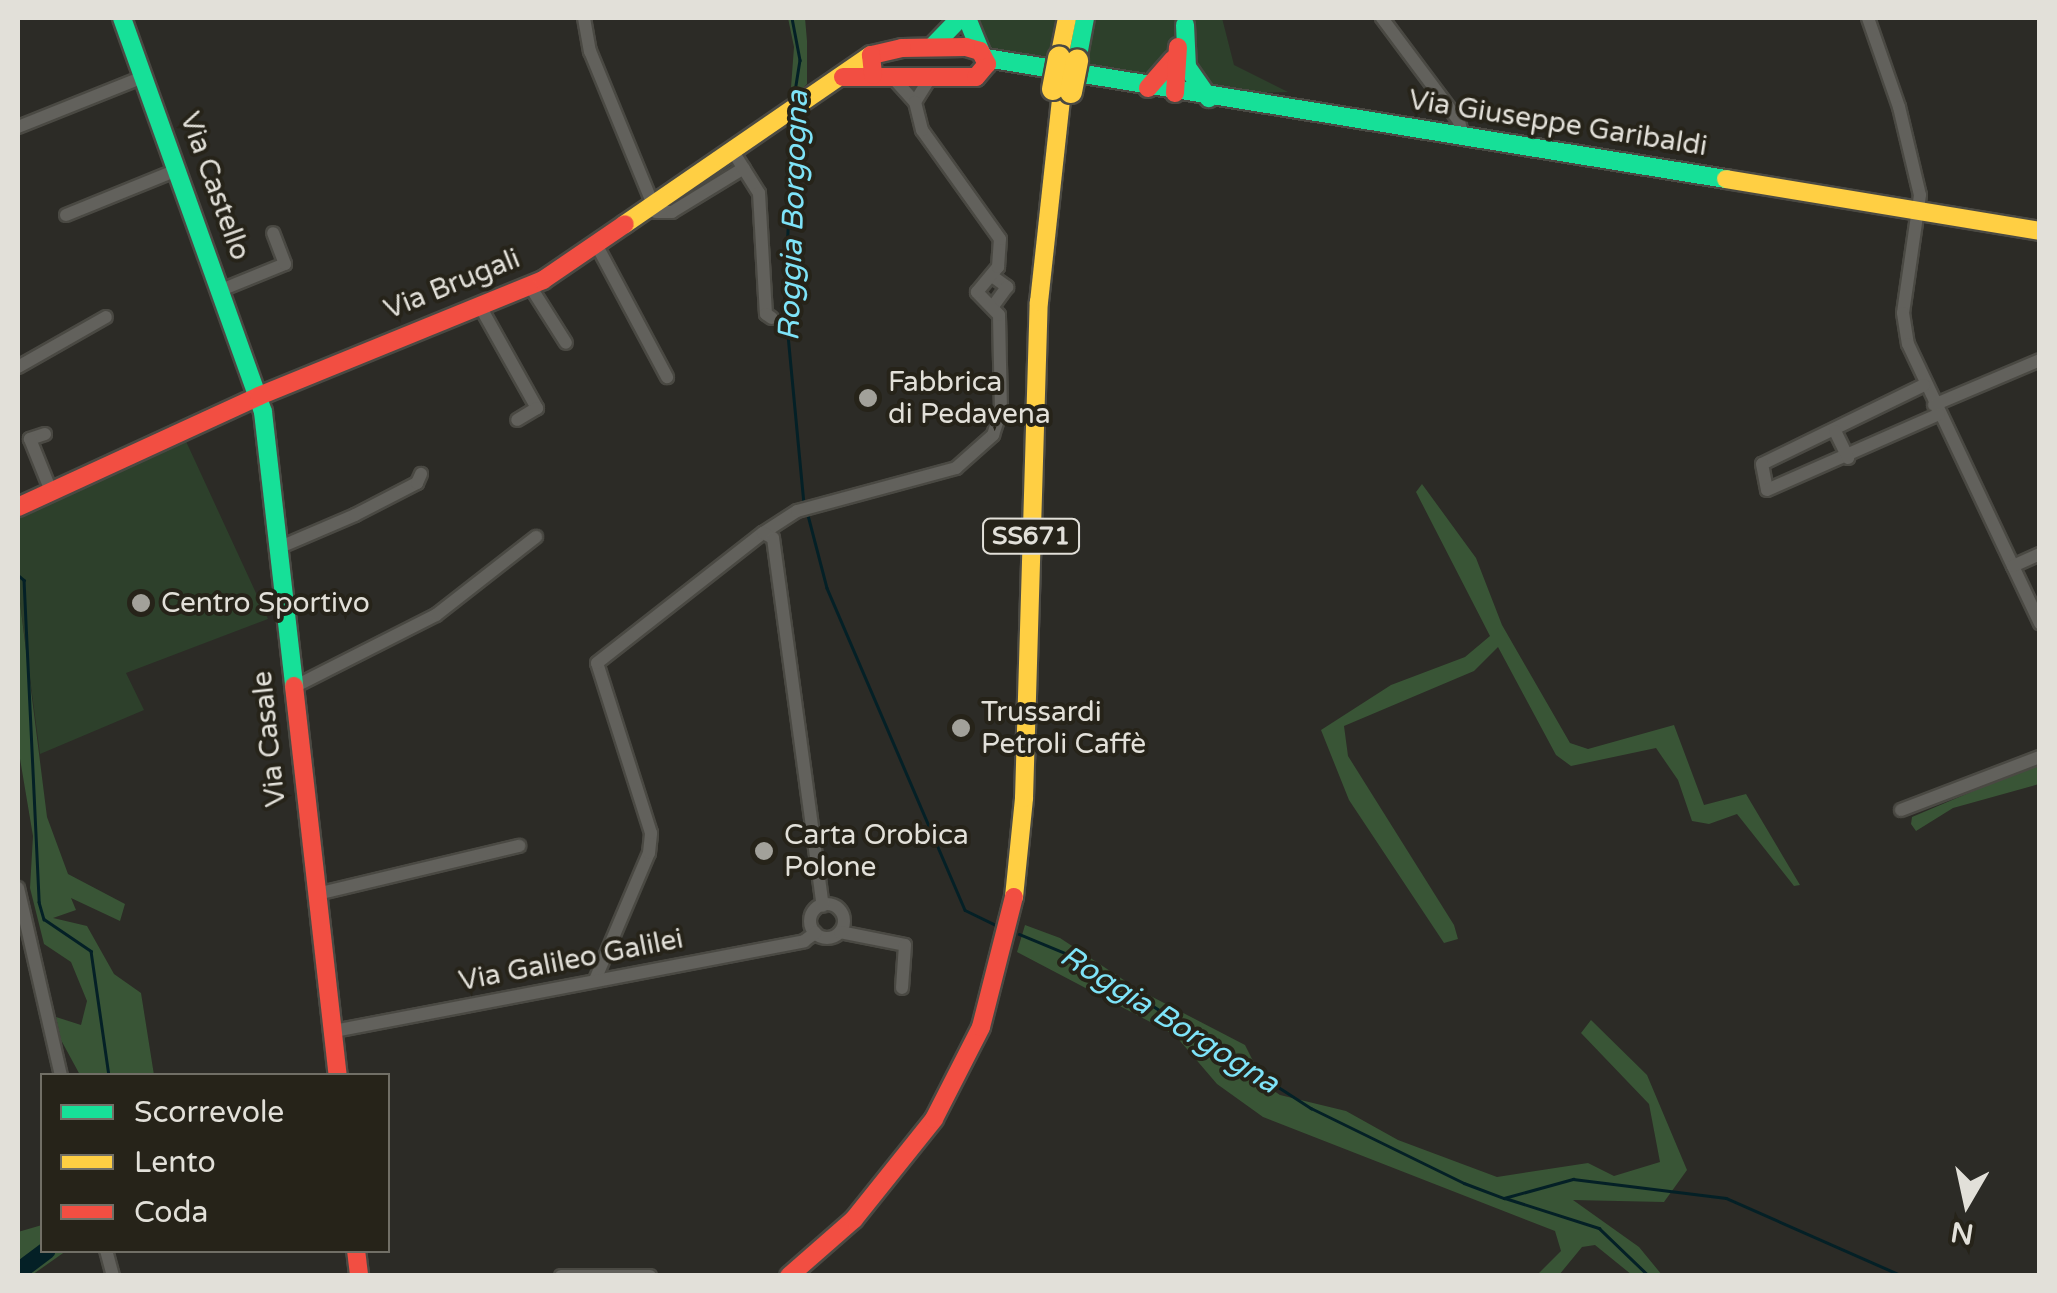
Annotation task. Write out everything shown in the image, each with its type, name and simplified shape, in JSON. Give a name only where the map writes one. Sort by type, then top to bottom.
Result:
[{"type":"main road","name":"Via Castello","points":[[122,18],[260,396]]},
{"type":"main road","points":[[934,46],[964,18],[983,61]]},
{"type":"main road","points":[[1065,75],[1067,18]]},
{"type":"main road","name":"SS671","points":[[788,1276],[854,1219],[926,1130],[980,1027],[1007,948],[1017,896],[1038,319],[1049,176],[1076,18]]},
{"type":"main road","points":[[1065,75],[1085,18]]},
{"type":"main road","points":[[1175,93],[1185,21]]},
{"type":"main road","name":"Via Giuseppe Garibaldi","points":[[781,116],[838,78],[880,70],[934,46],[983,61],[1065,75],[2040,231]]},
{"type":"main road","name":"Via Giuseppe Garibaldi","points":[[880,70],[930,78],[983,61]]},
{"type":"main road","points":[[1148,88],[1181,62]]},
{"type":"main road","points":[[1181,62],[1209,98]]},
{"type":"main road","name":"Via Brugali","points":[[18,507],[260,396],[530,286],[653,204],[738,159],[781,116]]},
{"type":"main road","name":"Via Casale","points":[[260,396],[338,1073]]},
{"type":"street","points":[[584,18],[590,51],[653,204]]},
{"type":"street","points":[[1382,18],[1460,122],[1462,139]]},
{"type":"street","points":[[1868,18],[1900,107],[1920,212],[1903,312],[1924,385],[2040,623]]},
{"type":"street","points":[[880,70],[916,102],[922,130],[995,226],[1000,257],[992,276],[977,292],[994,306]]},
{"type":"street","points":[[18,127],[143,77]]},
{"type":"street","points":[[916,102],[930,78]]},
{"type":"street","points":[[738,159],[762,208],[766,314],[772,318]]},
{"type":"street","points":[[66,215],[177,170]]},
{"type":"street","name":"Via Castello","points":[[221,290],[286,264],[274,233]]},
{"type":"street","points":[[596,244],[667,378]]},
{"type":"street","points":[[595,980],[649,853],[651,833],[597,663],[763,533],[797,511],[956,468],[976,456],[1001,412],[994,306],[1007,287],[992,276]]},
{"type":"street","points":[[530,286],[566,343]]},
{"type":"street","points":[[481,308],[537,408],[517,420]]},
{"type":"street","points":[[18,367],[106,317]]},
{"type":"street","points":[[1924,385],[1762,464],[1767,490],[1848,458],[1936,409],[2040,360]]},
{"type":"street","points":[[1835,430],[1848,458]]},
{"type":"street","points":[[45,434],[30,439],[52,491]]},
{"type":"street","points":[[278,548],[417,483],[420,474]]},
{"type":"street","points":[[763,533],[773,538],[823,906]]},
{"type":"street","points":[[294,687],[436,615],[536,537]]},
{"type":"street","points":[[2013,566],[2040,554]]},
{"type":"street","points":[[1901,810],[2040,757]]},
{"type":"street","points":[[316,894],[520,846]]},
{"type":"street","points":[[18,888],[61,1073]]},
{"type":"street","points":[[823,906],[842,912],[840,932]]},
{"type":"street","points":[[823,906],[811,917],[815,932],[828,938],[840,932],[905,945],[902,988]]},
{"type":"street","name":"Via Galileo Galilei","points":[[334,1031],[804,941],[815,932]]},
{"type":"street","points":[[562,1276],[650,1276]]},
{"type":"green space","points":[[788,18],[805,18],[807,41],[807,84],[790,101],[794,47]]},
{"type":"green space","points":[[971,18],[1058,18],[1050,64],[986,51]]},
{"type":"green space","points":[[1089,18],[1179,18],[1173,54],[1145,77],[1081,65]]},
{"type":"green space","points":[[1195,18],[1222,18],[1234,65],[1288,92],[1251,93],[1204,82],[1190,36]]},
{"type":"green space","name":"Centro Sportivo","points":[[178,424],[268,619],[126,673],[144,710],[40,754],[18,587],[18,496]]},
{"type":"green space","points":[[1422,484],[1476,558],[1502,625],[1570,743],[1588,749],[1674,725],[1704,805],[1746,794],[1800,885],[1794,886],[1737,814],[1709,824],[1692,821],[1678,780],[1656,748],[1571,766],[1556,755],[1498,647],[1474,671],[1344,726],[1348,756],[1454,925],[1458,939],[1444,943],[1349,800],[1321,730],[1391,685],[1465,657],[1490,636],[1416,492]]},
{"type":"green space","points":[[18,587],[47,817],[68,874],[125,904],[120,921],[71,898],[76,910],[53,918],[87,926],[114,974],[141,993],[154,1073],[79,1073],[61,1040],[56,1017],[81,1025],[87,1001],[71,962],[44,944],[30,888],[33,836],[18,747]]},
{"type":"green space","points":[[2039,763],[2039,784],[1953,808],[1916,831],[1911,824],[1912,817]]},
{"type":"green space","points":[[1025,925],[1060,938],[1139,990],[1245,1045],[1265,1085],[1280,1095],[1346,1111],[1398,1140],[1497,1177],[1588,1163],[1614,1176],[1660,1162],[1649,1104],[1581,1033],[1591,1020],[1647,1075],[1687,1170],[1664,1202],[1573,1200],[1639,1247],[1662,1275],[1632,1275],[1595,1245],[1582,1247],[1559,1275],[1537,1275],[1561,1251],[1555,1231],[1263,1117],[1217,1084],[1175,1035],[1017,952]]},
{"type":"green space","points":[[40,1226],[40,1253],[63,1253],[32,1275],[18,1275],[18,1232]]},
{"type":"waterway","name":"Roggia Borgogna","points":[[792,18],[800,60],[794,99]]},
{"type":"waterway","name":"Roggia Borgogna","points":[[793,117],[785,303],[804,503]]},
{"type":"waterway","name":"Roggia Borgogna","points":[[808,515],[827,588],[965,910],[1002,928]]},
{"type":"waterway","points":[[18,575],[24,580],[39,902],[44,919],[91,951],[109,1073]]},
{"type":"waterway","name":"Roggia Borgogna","points":[[1019,934],[1082,960],[1311,1108],[1464,1183],[1504,1198],[1573,1179],[1726,1198],[1903,1276]]},
{"type":"waterway","points":[[1505,1198],[1599,1228],[1649,1276]]},
{"type":"waterway","points":[[18,1272],[43,1253]]},
{"type":"traffic: fast","points":[[122,18],[263,412],[294,686]]},
{"type":"traffic: fast","points":[[933,46],[960,18]]},
{"type":"traffic: fast","points":[[967,18],[980,51]]},
{"type":"traffic: fast","points":[[1077,61],[1085,18]]},
{"type":"traffic: fast","points":[[1185,25],[1187,67],[1209,98]]},
{"type":"traffic: fast","points":[[986,58],[1726,179]]},
{"type":"traffic: slow","points":[[1059,58],[1067,18]]},
{"type":"traffic: slow","points":[[625,224],[871,55]]},
{"type":"traffic: slow","points":[[1053,89],[1059,58]]},
{"type":"traffic: slow","points":[[1071,92],[1077,61]]},
{"type":"traffic: slow","points":[[1014,897],[1024,798],[1039,302],[1062,90]]},
{"type":"traffic: slow","points":[[1726,179],[2040,231]]},
{"type":"traffic: jam","points":[[843,77],[976,77],[987,64],[980,51],[966,47],[902,48],[871,55],[873,75]]},
{"type":"traffic: jam","points":[[1175,93],[1178,47]]},
{"type":"traffic: jam","points":[[1148,88],[1173,59]]},
{"type":"traffic: jam","points":[[18,507],[259,396],[543,280],[625,224]]},
{"type":"traffic: jam","points":[[294,686],[338,1073]]},
{"type":"traffic: jam","points":[[789,1276],[854,1219],[934,1119],[981,1027],[1014,897]]},
{"type":"traffic: jam","points":[[356,1253],[359,1276]]},
{"type":"place","name":"Fabbrica di Pedavena","points":[[868,398]]},
{"type":"place","name":"Centro Sportivo","points":[[141,603]]},
{"type":"place","name":"Trussardi Petroli Caffè","points":[[961,728]]},
{"type":"place","name":"Carta Orobica Polone","points":[[764,851]]}]
